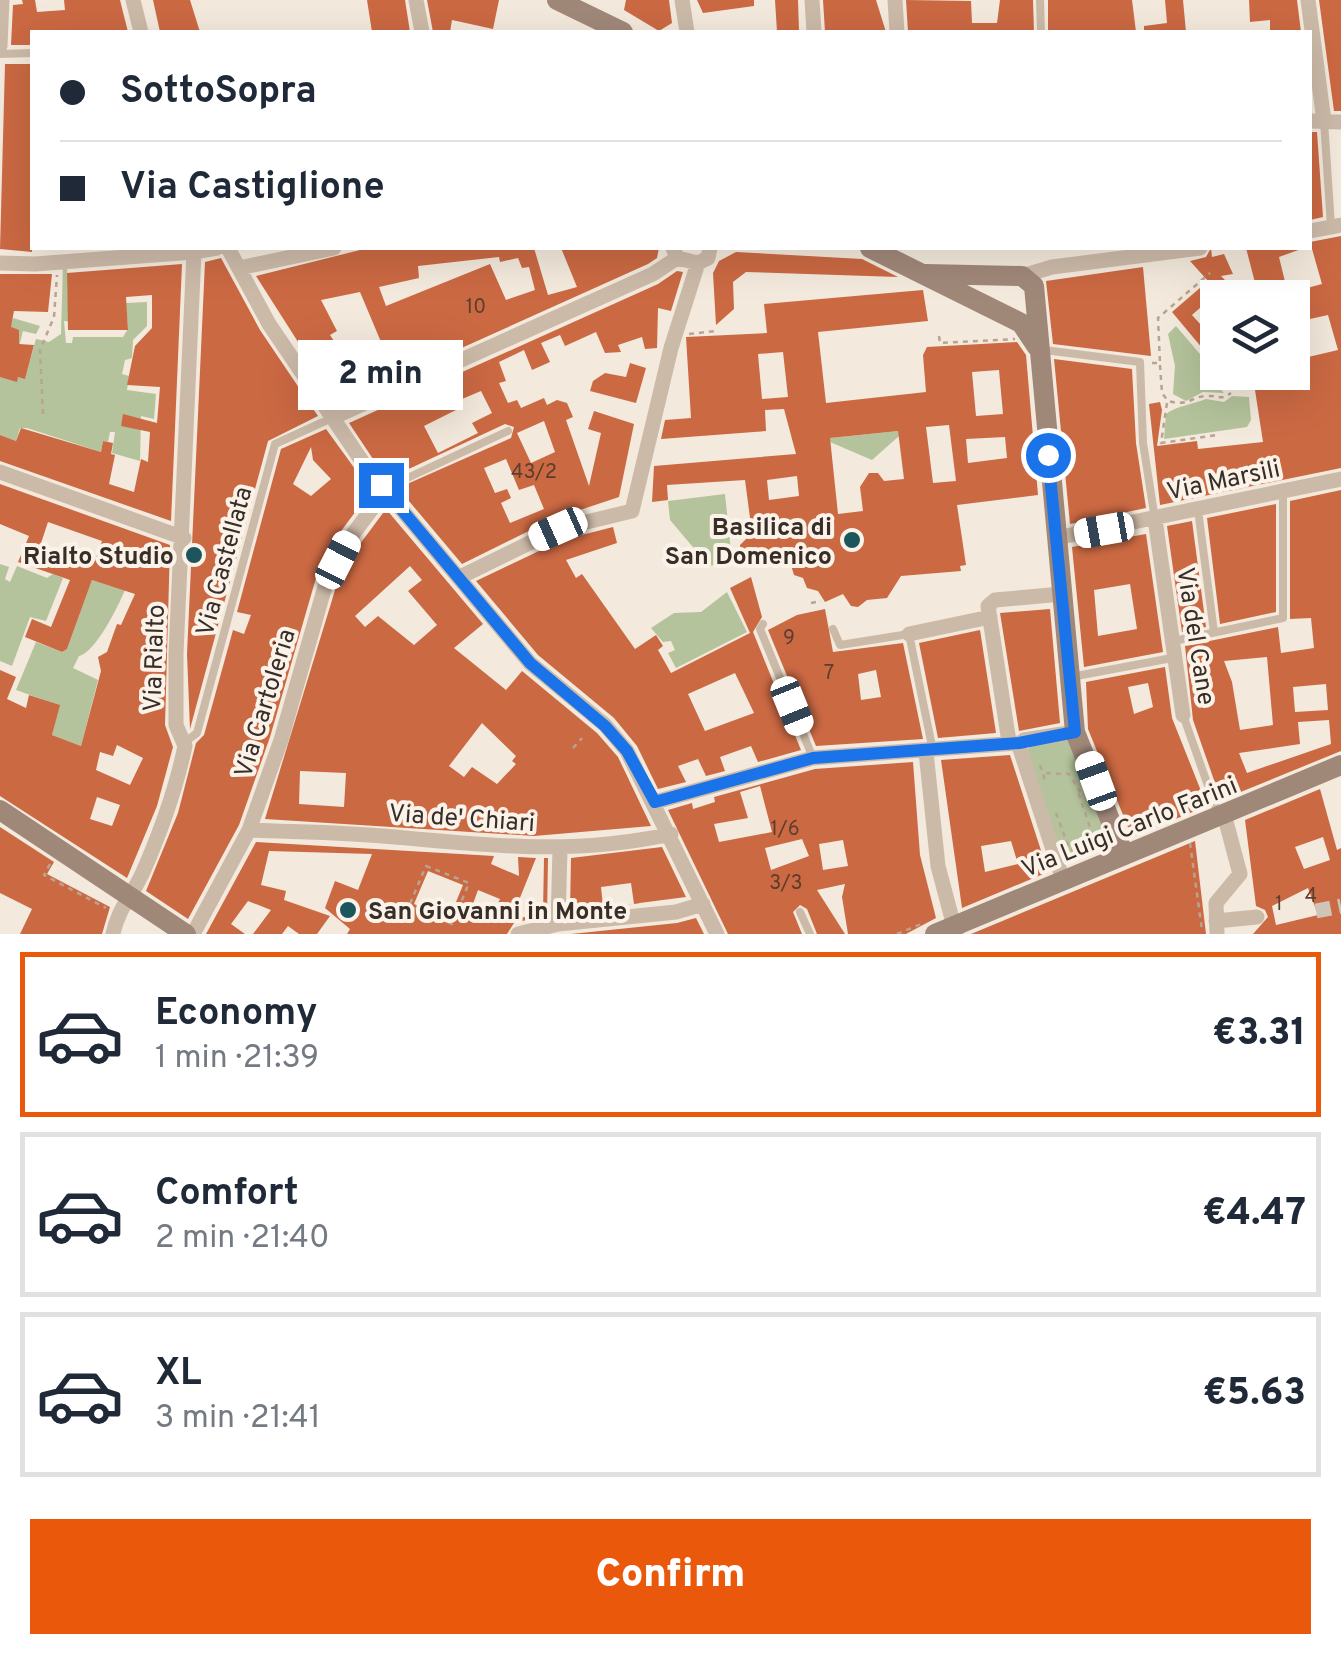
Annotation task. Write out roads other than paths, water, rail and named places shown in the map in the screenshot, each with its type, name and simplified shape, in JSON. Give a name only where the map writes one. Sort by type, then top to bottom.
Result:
[{"type":"street","points":[[0,50],[2,0]]},
{"type":"street","points":[[133,0],[140,30]]},
{"type":"street","points":[[416,0],[422,30]]},
{"type":"street","points":[[558,0],[618,30]]},
{"type":"street","points":[[682,0],[687,30]]},
{"type":"street","points":[[812,0],[814,30]]},
{"type":"street","points":[[895,0],[897,30]]},
{"type":"street","points":[[1308,0],[1325,121]]},
{"type":"street","points":[[0,263],[206,250]]},
{"type":"street","points":[[229,250],[269,324],[332,418],[530,663],[605,726],[627,751],[717,934]]},
{"type":"street","points":[[239,268],[324,250]]},
{"type":"street","points":[[460,577],[558,529],[625,516],[636,503],[644,455],[698,263],[708,258],[710,250]]},
{"type":"street","points":[[874,250],[1030,331]]},
{"type":"street","points":[[1051,250],[1052,267]]},
{"type":"street","points":[[926,274],[1022,276],[1052,267],[1184,250]]},
{"type":"street","name":"Via Rialto","points":[[114,934],[118,910],[155,844],[184,742],[177,730],[176,697],[194,252]]},
{"type":"street","points":[[332,418],[653,274],[675,253],[698,263]]},
{"type":"street","points":[[1022,276],[1034,286],[1030,331],[1075,732],[1124,855]]},
{"type":"street","points":[[0,472],[184,538]]},
{"type":"street","name":"Via Marsili","points":[[1056,538],[1341,479]]},
{"type":"street","name":"Via Cartoleria","points":[[190,934],[249,830],[282,740],[326,583],[350,538],[387,484]]},
{"type":"street","name":"Via del Cane","points":[[1154,519],[1183,714]]},
{"type":"street","points":[[1062,594],[995,600],[988,606],[1014,743],[1049,809],[1063,880]]},
{"type":"street","points":[[909,634],[990,617]]},
{"type":"street","points":[[655,802],[813,758],[929,752],[1075,732]]},
{"type":"street","points":[[929,752],[942,929]]},
{"type":"street","name":"Via Luigi Carlo Farini","points":[[942,929],[1341,765]]},
{"type":"street","points":[[0,810],[190,934]]},
{"type":"street","points":[[1221,815],[1240,874],[1218,898],[1216,928],[1257,917]]},
{"type":"street","name":"Via de' Chiari","points":[[249,830],[560,849],[616,846],[670,834]]},
{"type":"street","points":[[558,924],[560,849]]},
{"type":"street","points":[[520,933],[558,924],[676,912],[702,904]]},
{"type":"lane","points":[[1040,0],[1041,30]]},
{"type":"lane","points":[[0,50],[30,53]]},
{"type":"lane","points":[[1325,121],[1336,226]]},
{"type":"lane","points":[[1030,331],[1141,364],[1143,444],[1154,519]]},
{"type":"lane","name":"Via Castellata","points":[[184,742],[197,733],[276,444],[332,418]]},
{"type":"lane","points":[[387,484],[508,430]]},
{"type":"lane","points":[[1071,677],[1286,614],[1282,492]]},
{"type":"lane","points":[[1198,510],[1214,632]]},
{"type":"lane","points":[[763,624],[760,629],[813,758]]},
{"type":"lane","points":[[834,629],[840,645],[909,634],[929,752]]},
{"type":"lane","name":"Via del Cane","points":[[1183,714],[1221,815]]},
{"type":"lane","points":[[800,912],[810,934]]},
{"type":"tunnel","points":[[1316,911],[1341,906]]},
{"type":"place","name":"Basilica di San Domenico","points":[[852,540]]},
{"type":"place","name":"Rialto Studio","points":[[194,555]]},
{"type":"place","name":"San Giovanni in Monte","points":[[348,910]]}]
